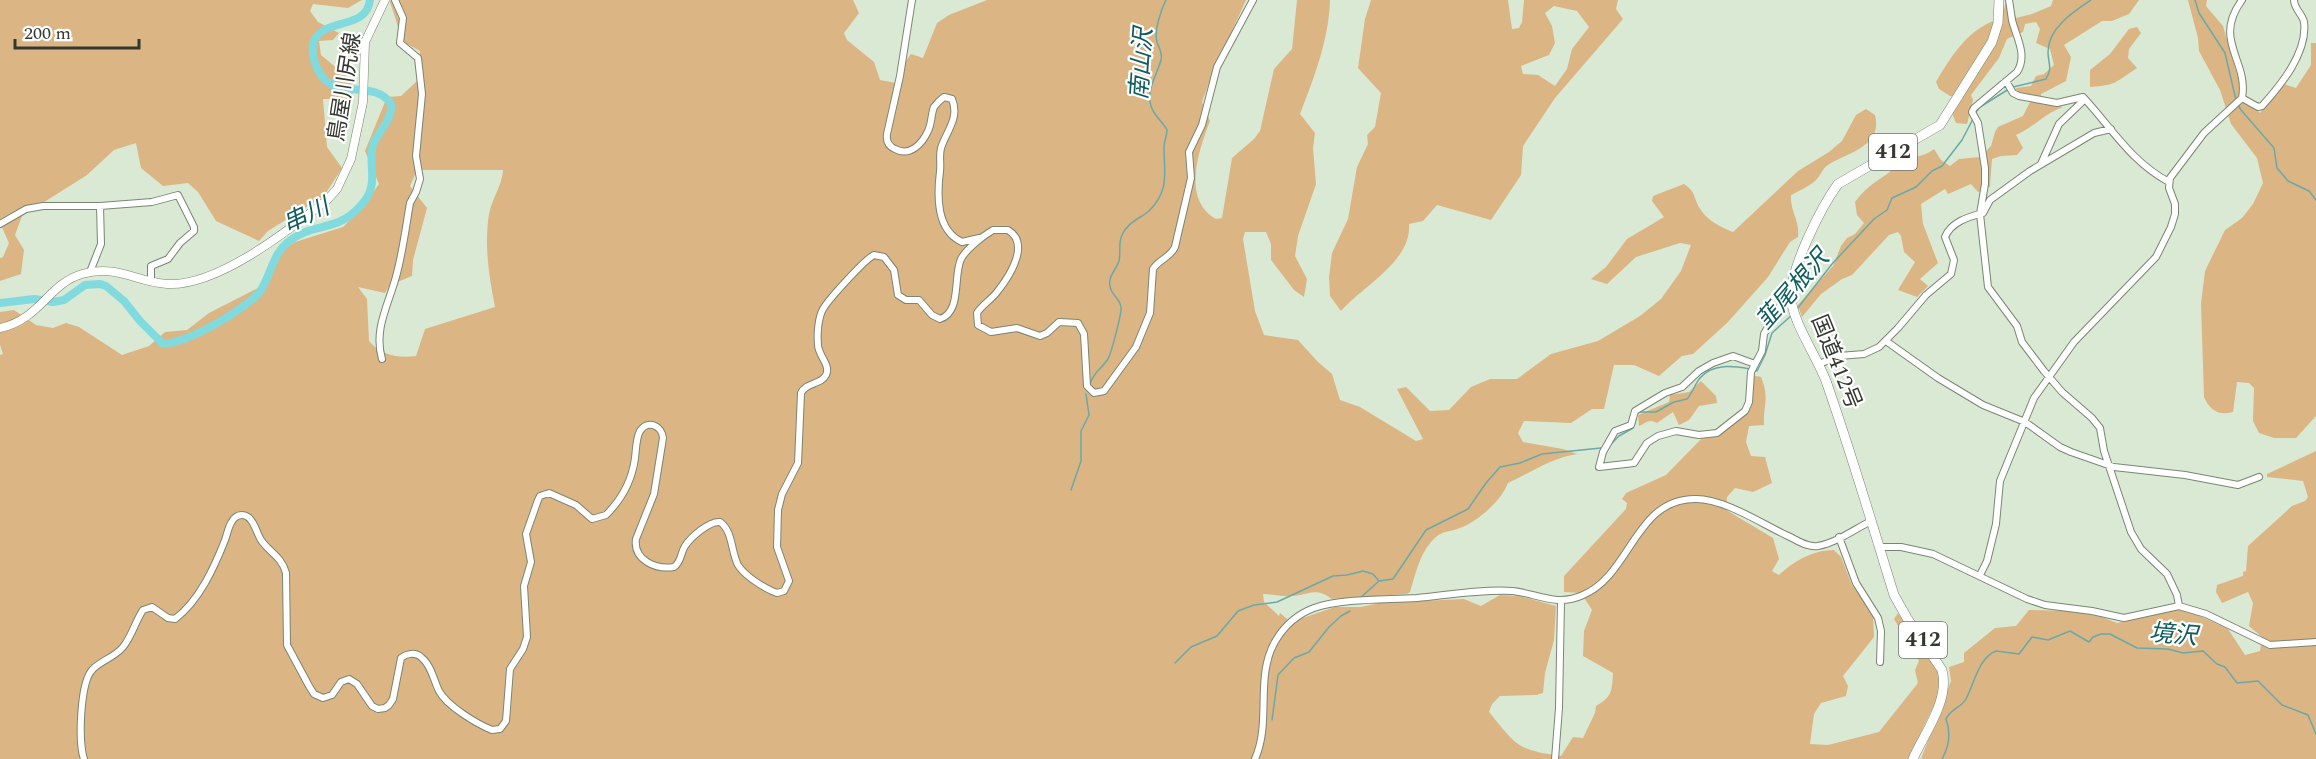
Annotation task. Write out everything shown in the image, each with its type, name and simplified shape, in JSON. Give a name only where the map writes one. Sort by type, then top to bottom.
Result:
[{"type":"highway","name":"国道412号","points":[[1913,759],[1943,695],[1945,680],[1938,660],[1900,606],[1819,364],[1797,317],[1792,301],[1794,271],[1830,195],[1838,184],[1930,132],[1940,124],[1992,42],[1998,23],[2000,0]]},
{"type":"main road","name":"鳥屋川尻線","points":[[0,328],[16,325],[39,307],[62,284],[90,272],[117,272],[163,283],[186,283],[250,256],[327,200],[337,189],[351,159],[364,95],[365,42],[385,0]]},
{"type":"street","points":[[382,359],[379,348],[380,328],[395,281],[410,203],[420,179],[416,156],[422,94],[419,64],[418,58],[400,43],[403,18],[395,0]]},
{"type":"street","points":[[912,0],[887,142],[901,152],[914,149],[928,132],[936,104],[945,97],[952,99],[953,120],[940,153],[937,188],[939,206],[946,230],[959,241],[966,242],[985,236]]},
{"type":"street","points":[[84,759],[81,746],[84,686],[90,673],[95,667],[117,654],[124,646],[143,610],[152,607],[168,618],[175,619],[182,614],[201,589],[217,558],[231,521],[239,515],[244,515],[251,520],[260,538],[284,565],[287,645],[316,696],[329,697],[340,682],[349,679],[357,684],[372,706],[380,709],[387,707],[393,699],[401,658],[408,654],[416,654],[423,658],[439,691],[447,701],[492,730],[500,729],[507,721],[510,669],[523,649],[527,637],[524,586],[531,562],[526,537],[540,496],[549,493],[576,505],[592,519],[606,515],[630,481],[638,438],[643,428],[649,425],[657,426],[662,431],[663,438],[654,494],[636,539],[639,554],[655,566],[674,567],[680,562],[688,543],[710,524],[720,522],[727,529],[735,559],[742,571],[767,589],[781,592],[787,587],[789,581],[777,547],[778,504],[798,463],[801,393],[806,386],[824,379],[827,373],[827,367],[818,345],[823,309],[868,258],[878,255],[887,259],[893,268],[896,289],[900,297],[906,300],[919,300],[934,317],[944,318],[950,314],[952,308],[962,258],[993,230],[1008,230],[1016,236],[1019,248],[1002,285],[977,313],[978,325],[991,332],[999,333],[1017,328],[1040,336],[1059,322],[1078,323],[1084,334],[1087,386],[1092,392],[1098,393],[1107,389],[1136,347],[1152,307],[1153,269],[1173,251],[1191,178],[1188,155],[1202,125],[1213,79],[1222,56],[1253,0]]},
{"type":"street","points":[[2010,0],[2012,21],[2020,46],[2019,70],[2009,86],[1974,108],[1972,114],[1977,121],[1985,168],[1980,214],[1988,287],[2017,326],[2022,342],[2049,378],[2097,423],[2102,433],[2104,452],[2131,532],[2141,549],[2167,574],[2180,606]]},
{"type":"street","points":[[1980,575],[1987,561],[1996,524],[2001,477],[2034,398],[2074,342],[2144,271],[2160,250],[2175,214],[2169,182],[2204,133],[2241,100],[2242,83],[2229,27],[2234,12],[2242,0]]},
{"type":"street","points":[[2241,100],[2262,106],[2298,58],[2302,47],[2304,21],[2294,6],[2294,0]]},
{"type":"street","points":[[2009,86],[2019,96],[2057,103],[2078,98],[2085,99],[2144,167],[2169,182]]},
{"type":"street","points":[[2041,164],[2059,124],[2085,99]]},
{"type":"street","points":[[1819,364],[1839,356],[1864,354],[1886,341],[1926,295],[1951,274],[1954,260],[1945,237],[1950,228],[1983,213],[1987,204],[1995,196],[2041,164],[2094,133],[2111,129]]},
{"type":"street","points":[[0,224],[32,207],[100,206],[152,202],[178,195],[194,231],[180,243],[168,259],[151,266],[151,280]]},
{"type":"street","points":[[90,272],[101,244],[100,206]]},
{"type":"street","points":[[1755,364],[1733,356],[1713,363],[1699,371],[1682,387],[1665,393],[1635,411],[1631,425],[1615,431],[1606,444],[1599,467],[1634,463],[1647,443],[1658,436],[1676,431],[1699,435],[1717,434],[1745,411],[1749,402],[1751,372],[1762,351],[1764,334],[1780,306],[1792,301]]},
{"type":"street","points":[[1886,341],[1938,378],[1983,405],[2025,422],[2065,450],[2109,465],[2238,485],[2259,477]]},
{"type":"street","points":[[1255,759],[1263,726],[1265,670],[1269,653],[1283,629],[1306,612],[1338,604],[1505,591],[1561,601],[1578,597],[1597,588],[1651,517],[1669,504],[1683,500],[1703,499],[1723,504],[1812,546],[1830,542],[1871,521]]},
{"type":"street","points":[[1839,537],[1856,582],[1878,618],[1881,631],[1880,662]]},
{"type":"street","points":[[1880,547],[1892,546],[1928,552],[2036,602],[2121,618],[2136,617],[2180,606],[2206,614],[2270,645],[2316,642]]},
{"type":"street","points":[[1555,759],[1559,708],[1561,601]]},
{"type":"shaded area","points":[[0,0],[362,0],[348,8],[313,4],[310,11],[318,22],[339,33],[333,40],[319,41],[321,55],[351,80],[354,91],[349,99],[323,99],[327,147],[342,168],[324,196],[268,231],[259,241],[216,221],[198,192],[188,183],[163,186],[141,168],[136,143],[114,150],[87,175],[22,216],[15,235],[24,250],[21,274],[0,281],[0,258],[3,257],[9,243],[0,223]]},
{"type":"shaded area","points":[[391,0],[853,0],[859,13],[844,33],[847,40],[874,62],[880,80],[901,84],[905,62],[911,54],[923,58],[937,23],[949,15],[987,0],[1246,0],[1218,58],[1202,102],[1210,121],[1198,159],[1196,187],[1205,210],[1216,219],[1222,218],[1232,158],[1260,131],[1274,69],[1292,49],[1297,0],[1330,0],[1324,44],[1300,114],[1315,133],[1313,148],[1316,184],[1298,236],[1295,256],[1307,279],[1304,297],[1294,290],[1271,260],[1271,244],[1266,232],[1245,232],[1243,239],[1255,311],[1264,335],[1298,340],[1332,374],[1340,400],[1360,407],[1416,441],[1423,439],[1397,389],[1406,387],[1430,411],[1449,410],[1471,387],[1490,379],[1517,379],[1551,354],[1598,341],[1640,316],[1661,299],[1681,271],[1691,245],[1680,243],[1636,257],[1607,284],[1591,279],[1606,267],[1627,239],[1664,217],[1652,201],[1653,196],[1684,184],[1692,192],[1705,216],[1733,232],[1798,171],[1842,141],[1856,115],[1866,109],[1875,115],[1874,134],[1862,147],[1828,165],[1814,182],[1791,195],[1798,226],[1798,237],[1790,242],[1768,277],[1728,322],[1693,354],[1682,356],[1659,376],[1634,365],[1614,365],[1604,409],[1592,409],[1571,423],[1524,421],[1518,433],[1523,442],[1563,449],[1577,454],[1550,462],[1508,483],[1500,497],[1480,517],[1465,526],[1436,537],[1422,556],[1410,592],[1332,599],[1316,592],[1297,596],[1263,594],[1264,602],[1279,616],[1280,613],[1291,622],[1335,607],[1464,599],[1481,606],[1500,595],[1519,596],[1556,606],[1554,640],[1545,673],[1543,693],[1500,696],[1492,704],[1489,712],[1519,744],[1535,751],[1561,756],[1573,737],[1583,738],[1596,706],[1610,693],[1613,673],[1583,656],[1584,631],[1592,610],[1581,593],[1564,592],[1564,576],[1626,509],[1627,503],[1622,499],[1626,493],[1666,475],[1703,437],[1746,414],[1751,403],[1751,375],[1761,377],[1764,384],[1766,396],[1764,425],[1749,426],[1746,442],[1751,456],[1765,457],[1772,483],[1753,492],[1735,488],[1727,497],[1726,510],[1773,538],[1779,559],[1772,571],[1779,575],[1804,557],[1826,550],[1834,550],[1841,557],[1852,585],[1873,613],[1874,637],[1843,676],[1848,686],[1846,696],[1821,703],[1814,714],[1810,744],[1828,745],[1879,732],[1918,683],[1915,670],[1919,661],[1894,619],[1898,613],[1933,661],[1938,672],[1940,693],[1908,759],[0,759],[0,355],[3,354],[0,345],[0,312],[14,310],[36,325],[53,328],[66,323],[79,327],[122,355],[149,346],[165,332],[187,330],[209,313],[268,283],[283,250],[295,242],[343,227],[362,208],[379,184],[365,151],[387,97],[401,96],[418,80],[420,51],[403,42]],"holes":[[[417,170],[503,170],[490,208],[487,238],[495,307],[425,329],[416,356],[403,357],[379,350],[369,341],[367,299],[358,287],[385,293],[390,285],[412,276],[413,260],[427,208],[410,186]]]},
{"type":"shaded area","points":[[1371,0],[1508,0],[1512,29],[1519,28],[1522,22],[1524,0],[1618,0],[1616,9],[1623,19],[1555,98],[1523,146],[1521,175],[1491,220],[1437,205],[1423,221],[1409,224],[1408,237],[1395,261],[1341,311],[1330,296],[1329,277],[1332,253],[1348,219],[1357,167],[1368,144],[1367,135],[1375,127],[1381,93],[1358,68],[1365,19]],"holes":[[[1554,6],[1577,11],[1589,27],[1572,49],[1567,69],[1555,86],[1538,75],[1523,74],[1521,66],[1549,55],[1555,43],[1552,26],[1545,13]]]},
{"type":"shaded area","points":[[2011,0],[2016,18],[2051,6],[2053,0],[2139,0],[2129,14],[2112,21],[2102,21],[2064,45],[2071,57],[2066,81],[2041,94],[2042,102],[2063,107],[2016,135],[2023,148],[2017,155],[1992,159],[1990,187],[1978,192],[1971,184],[1948,194],[1945,189],[1921,204],[1923,224],[1938,263],[1920,279],[1928,286],[1917,297],[1898,290],[1915,262],[1904,252],[1898,232],[1889,235],[1852,275],[1842,279],[1821,294],[1802,317],[1798,305],[1833,266],[1847,238],[1855,234],[1864,223],[1857,215],[1855,202],[1868,188],[1900,162],[1934,149],[1941,160],[1950,166],[1959,159],[1980,157],[1991,146],[1998,127],[2023,116],[2031,100],[2028,94],[2015,92],[2016,88],[2031,86],[2036,76],[2044,74],[2054,65],[2050,49],[2036,43],[2040,29],[2036,22],[2025,24],[2023,32],[2007,39],[1999,58],[1971,95],[1973,100],[1967,124],[1956,123],[1952,113],[1963,98],[1950,96],[1939,89],[1936,82],[1963,43],[1980,28],[2001,18],[2006,2]]},
{"type":"shaded area","points":[[2188,0],[2207,0],[2206,6],[2223,26],[2244,98],[2260,113],[2281,83],[2296,88],[2311,65],[2311,43],[2316,43],[2316,416],[2296,438],[2274,438],[2259,433],[2253,421],[2254,388],[2249,383],[2237,382],[2233,412],[2215,411],[2204,397],[2201,304],[2205,271],[2225,230],[2242,218],[2253,204],[2263,183],[2257,158],[2231,124],[2220,90],[2199,51]]},
{"type":"shaded area","points":[[2137,27],[2141,33],[2129,49],[2128,58],[2137,68],[2115,82],[2090,87],[2090,70],[2110,54],[2129,29]]},
{"type":"shaded area","points":[[1701,381],[1716,396],[1717,403],[1699,406],[1689,420],[1679,425],[1673,412],[1657,423],[1650,421],[1639,426],[1638,415],[1669,402],[1670,395],[1689,392]]},
{"type":"shaded area","points":[[2316,451],[2316,759],[1921,759],[1951,681],[1949,667],[1964,662],[1964,653],[1995,628],[2016,626],[2029,610],[2070,611],[2102,617],[2117,623],[2180,607],[2228,629],[2245,655],[2260,651],[2262,637],[2249,626],[2253,603],[2248,592],[2222,603],[2216,592],[2217,585],[2243,576],[2243,572],[2246,571],[2248,546],[2292,506],[2305,501],[2308,497],[2303,481],[2267,477],[2267,474]]},
{"type":"waterway","name":"串川","points":[[0,303],[34,299],[53,302],[64,300],[85,285],[100,284],[106,286],[124,301],[162,343],[184,339],[244,306],[261,290],[279,252],[288,242],[298,235],[347,218],[370,192],[373,145],[388,120],[391,104],[383,96],[374,92],[330,84],[322,76],[315,63],[312,49],[320,33],[327,28],[361,16],[367,10],[370,0]]},
{"type":"waterway","name":"南山沢","points":[[1090,384],[1108,359],[1119,320],[1121,306],[1112,292],[1110,282],[1119,261],[1121,238],[1127,227],[1156,203],[1163,188],[1164,145],[1167,130],[1152,110],[1150,94],[1161,57],[1156,32],[1166,0]]},
{"type":"waterway","name":"韮尾根沢","points":[[2013,87],[2046,79],[2050,68],[2048,52],[2052,35],[2063,22],[2091,0]]},
{"type":"waterway","points":[[2195,0],[2199,13],[2225,53],[2236,100]]},
{"type":"waterway","name":"韮尾根沢","points":[[1976,112],[1980,107],[2009,89]]},
{"type":"waterway","points":[[2238,105],[2274,148],[2277,168],[2288,181],[2309,191],[2316,200]]},
{"type":"waterway","name":"韮尾根沢","points":[[1797,309],[1832,264],[1874,219],[1887,210],[1892,198],[1916,187],[1932,171],[1942,166],[1962,140],[1973,119]]},
{"type":"waterway","name":"韮尾根沢","points":[[1755,370],[1757,371],[1765,355],[1772,333],[1792,315]]},
{"type":"waterway","name":"韮尾根沢","points":[[1638,412],[1656,412],[1674,402],[1687,399],[1700,378],[1711,370],[1730,367],[1750,369]]},
{"type":"waterway","name":"南山沢","points":[[1071,490],[1081,461],[1081,431],[1089,415],[1086,394]]},
{"type":"waterway","name":"韮尾根沢","points":[[1611,444],[1633,428],[1636,419]]},
{"type":"waterway","name":"韮尾根沢","points":[[1360,598],[1379,581],[1393,579],[1426,530],[1468,509],[1500,467],[1520,463],[1542,454],[1601,448]]},
{"type":"waterway","points":[[1175,663],[1191,647],[1217,636],[1238,611],[1254,605],[1277,602],[1333,576],[1363,571],[1373,574],[1379,581]]},
{"type":"waterway","name":"韮尾根沢","points":[[1272,720],[1278,675],[1294,658],[1309,652],[1329,627],[1350,611]]},
{"type":"waterway","name":"境沢","points":[[1942,759],[1949,739],[1946,719],[1966,699],[1985,659],[1996,651],[2019,654],[2032,637],[2048,640],[2070,631],[2089,642],[2093,637],[2110,634],[2137,648],[2168,649],[2183,653],[2203,651],[2217,664],[2225,667],[2237,683],[2258,681],[2282,705],[2308,715],[2316,734]]}]
